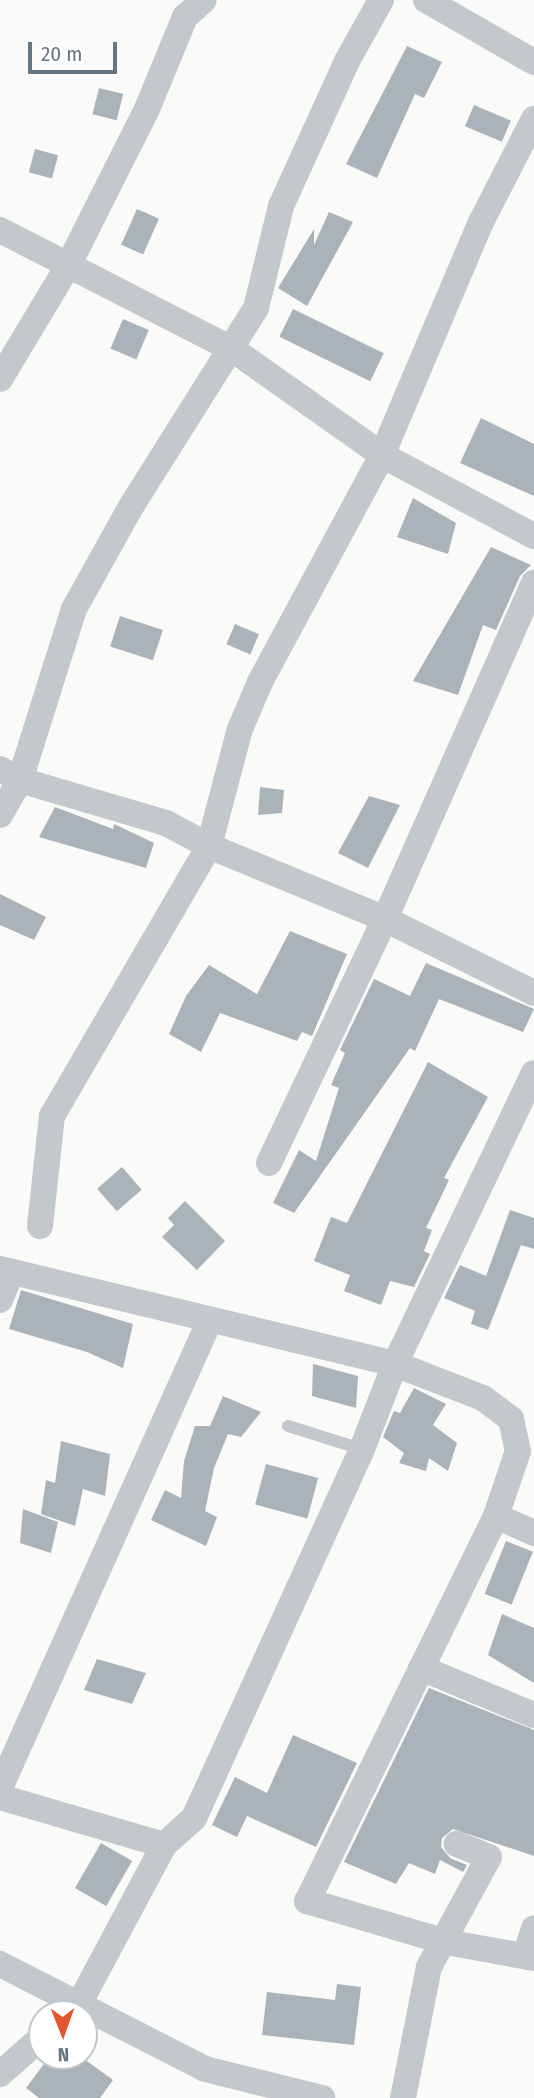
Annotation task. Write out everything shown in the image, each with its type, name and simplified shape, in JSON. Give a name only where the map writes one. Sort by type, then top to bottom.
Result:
[{"type":"street","points":[[0,379],[68,266],[147,109],[185,17],[204,0]]},
{"type":"street","points":[[0,815],[10,774],[74,609],[132,505],[256,308],[281,206],[347,61],[381,0]]},
{"type":"street","points":[[426,0],[534,62]]},
{"type":"street","points":[[40,1226],[52,1116],[209,846],[240,729],[260,682],[382,456],[481,222],[534,120]]},
{"type":"street","points":[[0,230],[232,349],[382,456],[534,536]]},
{"type":"street","points":[[269,1163],[385,919],[534,582]]},
{"type":"street","points":[[10,774],[166,823],[209,846],[385,919],[534,993]]},
{"type":"street","points":[[79,2000],[164,1845],[194,1818],[362,1449],[396,1364],[534,1073]]},
{"type":"street","points":[[0,1300],[6,1271],[209,1322],[396,1364],[483,1398],[511,1419],[518,1451],[496,1516],[307,1901],[446,1942],[529,1957],[534,1928]]},
{"type":"street","points":[[0,1788],[209,1322]]},
{"type":"street","points":[[496,1516],[534,1533]]},
{"type":"street","points":[[421,1668],[534,1715]]},
{"type":"street","points":[[0,1797],[164,1845]]},
{"type":"street","points":[[402,2098],[429,1967],[446,1942],[489,1857],[456,1844]]},
{"type":"street","points":[[0,1964],[57,2000]]},
{"type":"street","points":[[98,2021],[205,2069],[322,2098]]},
{"type":"street","points":[[0,2074],[28,2049]]},
{"type":"lane","points":[[288,1426],[362,1449]]},
{"type":"building","points":[[407,46],[442,62],[424,98],[415,94],[377,178],[346,164]]},
{"type":"building","points":[[99,88],[123,94],[117,120],[92,114]]},
{"type":"building","points":[[474,105],[511,121],[502,142],[465,126]]},
{"type":"building","points":[[35,149],[58,155],[52,178],[29,172]]},
{"type":"building","points":[[137,209],[159,219],[143,254],[121,245]]},
{"type":"building","points":[[329,212],[353,222],[307,306],[278,288],[314,229],[314,245]]},
{"type":"building","points":[[293,309],[384,353],[370,381],[279,337]]},
{"type":"building","points":[[123,319],[149,330],[136,359],[110,348]]},
{"type":"building","points":[[481,418],[534,444],[534,496],[460,463]]},
{"type":"building","points":[[413,498],[456,523],[448,554],[397,537]]},
{"type":"building","points":[[491,547],[531,565],[520,576],[496,630],[483,625],[458,695],[413,681]]},
{"type":"building","points":[[120,616],[163,630],[153,660],[110,646]]},
{"type":"building","points":[[235,624],[259,634],[250,654],[226,644]]},
{"type":"building","points":[[260,787],[284,790],[282,813],[258,815]]},
{"type":"building","points":[[369,796],[400,805],[368,868],[338,853]]},
{"type":"building","points":[[55,807],[113,829],[114,824],[154,843],[146,868],[39,837]]},
{"type":"building","points":[[0,894],[46,917],[34,940],[0,925]]},
{"type":"building","points":[[290,931],[347,954],[312,1036],[302,1032],[297,1041],[220,1013],[201,1052],[169,1034],[186,996],[209,965],[257,994]]},
{"type":"building","points":[[426,963],[534,1009],[523,1032],[439,999],[415,1051],[410,1048],[294,1213],[273,1203],[299,1150],[316,1161],[339,1088],[331,1085],[345,1053],[340,1050],[374,979],[410,996]]},
{"type":"building","points":[[428,1062],[488,1097],[444,1178],[449,1180],[426,1228],[432,1230],[424,1251],[430,1254],[414,1287],[390,1281],[381,1305],[344,1291],[350,1275],[314,1261],[331,1217],[347,1223]]},
{"type":"building","points":[[122,1167],[142,1190],[117,1211],[97,1189]]},
{"type":"building","points":[[185,1201],[225,1241],[197,1270],[162,1237],[174,1225],[168,1218]]},
{"type":"building","points":[[510,1210],[534,1218],[534,1249],[521,1245],[488,1330],[471,1324],[475,1311],[444,1298],[460,1265],[486,1276]]},
{"type":"building","points":[[21,1290],[133,1324],[123,1368],[87,1352],[9,1329]]},
{"type":"building","points":[[313,1364],[358,1376],[356,1408],[312,1396]]},
{"type":"building","points":[[414,1388],[446,1404],[433,1425],[457,1443],[448,1471],[429,1458],[426,1471],[399,1463],[404,1453],[383,1437],[394,1411],[400,1413]]},
{"type":"building","points":[[223,1396],[261,1412],[241,1437],[228,1434],[214,1468],[205,1511],[217,1517],[206,1546],[151,1520],[165,1490],[181,1498],[184,1461],[195,1426],[210,1426]]},
{"type":"building","points":[[61,1441],[110,1454],[105,1496],[83,1489],[75,1526],[41,1514],[46,1480],[55,1483]]},
{"type":"building","points":[[266,1464],[318,1478],[307,1519],[255,1505]]},
{"type":"building","points":[[23,1509],[58,1522],[51,1553],[20,1543]]},
{"type":"building","points":[[506,1541],[533,1552],[512,1605],[485,1594]]},
{"type":"building","points":[[502,1614],[534,1628],[534,1683],[488,1655]]},
{"type":"building","points":[[97,1659],[146,1673],[132,1704],[84,1690]]},
{"type":"building","points":[[429,1688],[534,1730],[534,1856],[453,1829],[442,1838],[441,1847],[450,1858],[467,1865],[463,1872],[440,1860],[435,1874],[409,1863],[396,1884],[344,1862]]},
{"type":"building","points":[[293,1735],[357,1763],[316,1847],[247,1816],[237,1837],[212,1825],[235,1777],[267,1793]]},
{"type":"building","points":[[101,1843],[132,1861],[106,1906],[75,1888]]},
{"type":"building","points":[[337,1984],[361,1987],[354,2045],[262,2035],[267,1992],[335,2000]]},
{"type":"building","points":[[98,2069],[113,2080],[100,2098],[39,2098],[26,2088],[40,2070]]}]
